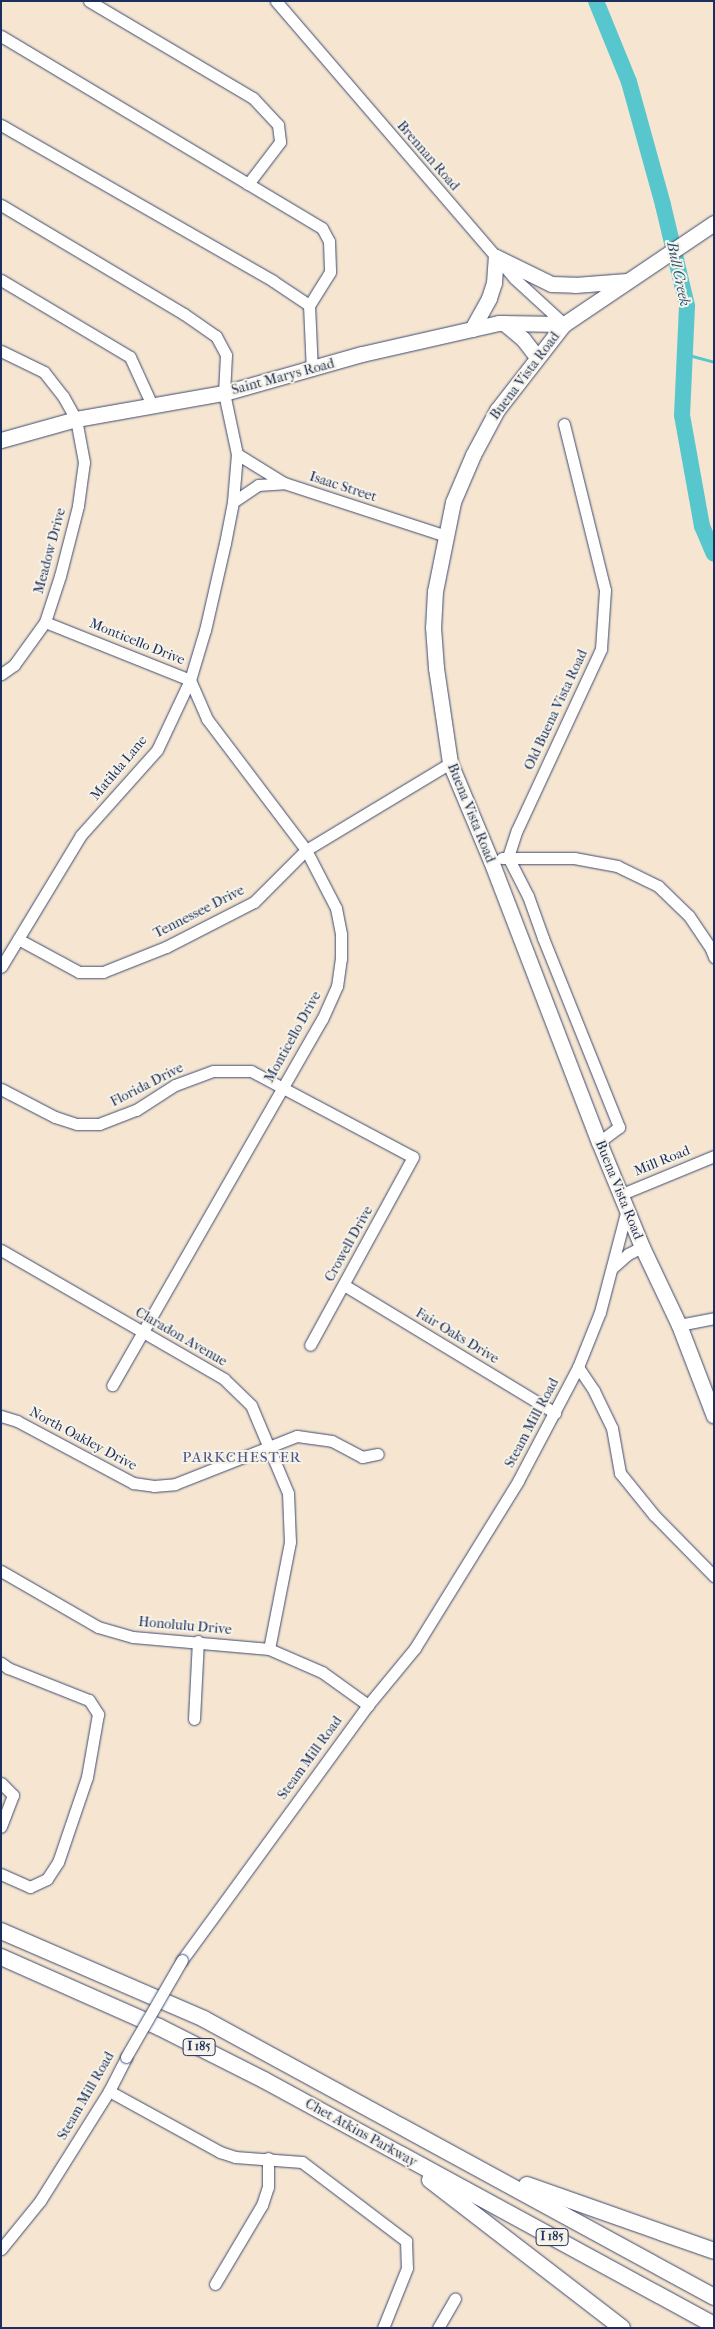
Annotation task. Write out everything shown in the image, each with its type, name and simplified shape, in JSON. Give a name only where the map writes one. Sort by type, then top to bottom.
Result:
[{"type":"highway","name":"Chet Atkins Parkway","points":[[1,1931],[204,2019],[714,2298]]},
{"type":"highway","name":"Chet Atkins Parkway","points":[[1,1957],[160,2026],[264,2080],[714,2325]]},
{"type":"highway","points":[[388,2118],[532,2188],[714,2250]]},
{"type":"highway","points":[[390,2150],[622,2328]]},
{"type":"main road","name":"Buena Vista Road","points":[[714,223],[564,324],[497,410],[473,455],[453,502],[435,591],[433,627],[436,668],[450,763],[491,861],[599,1142],[625,1201],[642,1247],[679,1325],[714,1416]]},
{"type":"main road","points":[[472,329],[489,298],[494,283],[496,258],[551,284],[575,285],[629,281]]},
{"type":"main road","points":[[504,323],[523,339],[537,357]]},
{"type":"main road","name":"Saint Marys Road","points":[[1,440],[76,419],[224,392],[312,370],[362,354],[472,329],[504,323],[564,324]]},
{"type":"street","points":[[89,1],[253,98],[278,125],[280,142],[248,184]]},
{"type":"street","name":"Brennan Road","points":[[276,1],[496,258],[514,278],[564,324]]},
{"type":"street","points":[[1,36],[322,228],[329,241],[330,272],[309,306],[312,370]]},
{"type":"street","points":[[1,125],[273,281],[309,306]]},
{"type":"street","name":"Matilda Lane","points":[[1,205],[184,314],[216,336],[226,355],[224,392],[237,454],[233,502],[205,630],[190,680],[156,750],[81,835],[1,967]]},
{"type":"street","points":[[1,280],[130,357],[152,405]]},
{"type":"street","name":"Meadow Drive","points":[[1,351],[44,372],[63,396],[76,419],[84,462],[78,506],[60,576],[45,622],[14,664],[1,674]]},
{"type":"street","name":"Old Buena Vista Road","points":[[508,857],[517,830],[600,650],[605,590],[564,424]]},
{"type":"street","points":[[237,454],[284,483]]},
{"type":"street","name":"Isaac Street","points":[[233,502],[258,484],[284,483],[446,536]]},
{"type":"street","name":"Monticello Drive","points":[[45,622],[190,680],[207,719],[306,850],[336,908],[341,934],[341,958],[337,986],[322,1019],[112,1385]]},
{"type":"street","name":"Tennessee Drive","points":[[18,939],[79,972],[103,972],[166,947],[254,902],[306,850],[450,763]]},
{"type":"street","points":[[491,861],[508,857],[574,858],[617,866],[658,886],[689,916],[711,949],[714,958]]},
{"type":"street","points":[[508,857],[528,896],[543,938],[620,1127],[599,1142]]},
{"type":"street","name":"Florida Drive","points":[[1,1089],[55,1117],[77,1124],[99,1124],[136,1110],[175,1085],[213,1071],[251,1071],[283,1086],[413,1157]]},
{"type":"street","name":"Mill Road","points":[[625,1201],[714,1156]]},
{"type":"street","name":"Crowell Drive","points":[[310,1345],[413,1157]]},
{"type":"street","name":"Steam Mill Road","points":[[1,2249],[40,2201],[109,2091],[126,2057],[182,1960],[368,1705],[415,1648],[518,1482],[578,1367],[600,1312],[612,1268],[625,1201]]},
{"type":"street","points":[[612,1268],[628,1254],[642,1247]]},
{"type":"street","name":"Claradon Avenue","points":[[1,1250],[224,1379],[251,1405],[288,1493],[290,1542],[269,1649]]},
{"type":"street","name":"Fair Oaks Drive","points":[[344,1285],[555,1413]]},
{"type":"street","points":[[679,1325],[714,1318]]},
{"type":"street","points":[[578,1367],[594,1391],[612,1428],[620,1473],[654,1515],[714,1576]]},
{"type":"street","name":"North Oakley Drive","points":[[1,1416],[16,1421],[124,1479],[133,1483],[154,1486],[175,1484],[297,1436],[332,1441],[362,1457],[378,1454]]},
{"type":"street","name":"Honolulu Drive","points":[[1,1572],[98,1627],[133,1637],[198,1641],[269,1649],[322,1672],[368,1705]]},
{"type":"street","points":[[194,1719],[198,1641]]},
{"type":"street","points":[[1,1664],[89,1700],[98,1714],[87,1777],[55,1868],[48,1879],[30,1887],[1,1874]]},
{"type":"street","points":[[1,1784],[13,1795],[1,1827]]},
{"type":"street","points":[[109,2091],[220,2152],[235,2157],[302,2162],[406,2241],[407,2268],[383,2328]]},
{"type":"street","points":[[214,2284],[262,2205],[268,2187],[268,2158]]},
{"type":"street","points":[[438,2328],[455,2299]]},
{"type":"waterway","name":"Bull Creek","points":[[596,1],[629,82],[663,205],[687,306],[682,415],[702,526],[714,554]]},
{"type":"waterway","points":[[685,354],[714,362]]},
{"type":"district","name":"PARKCHESTER","points":[[242,1458]]}]
